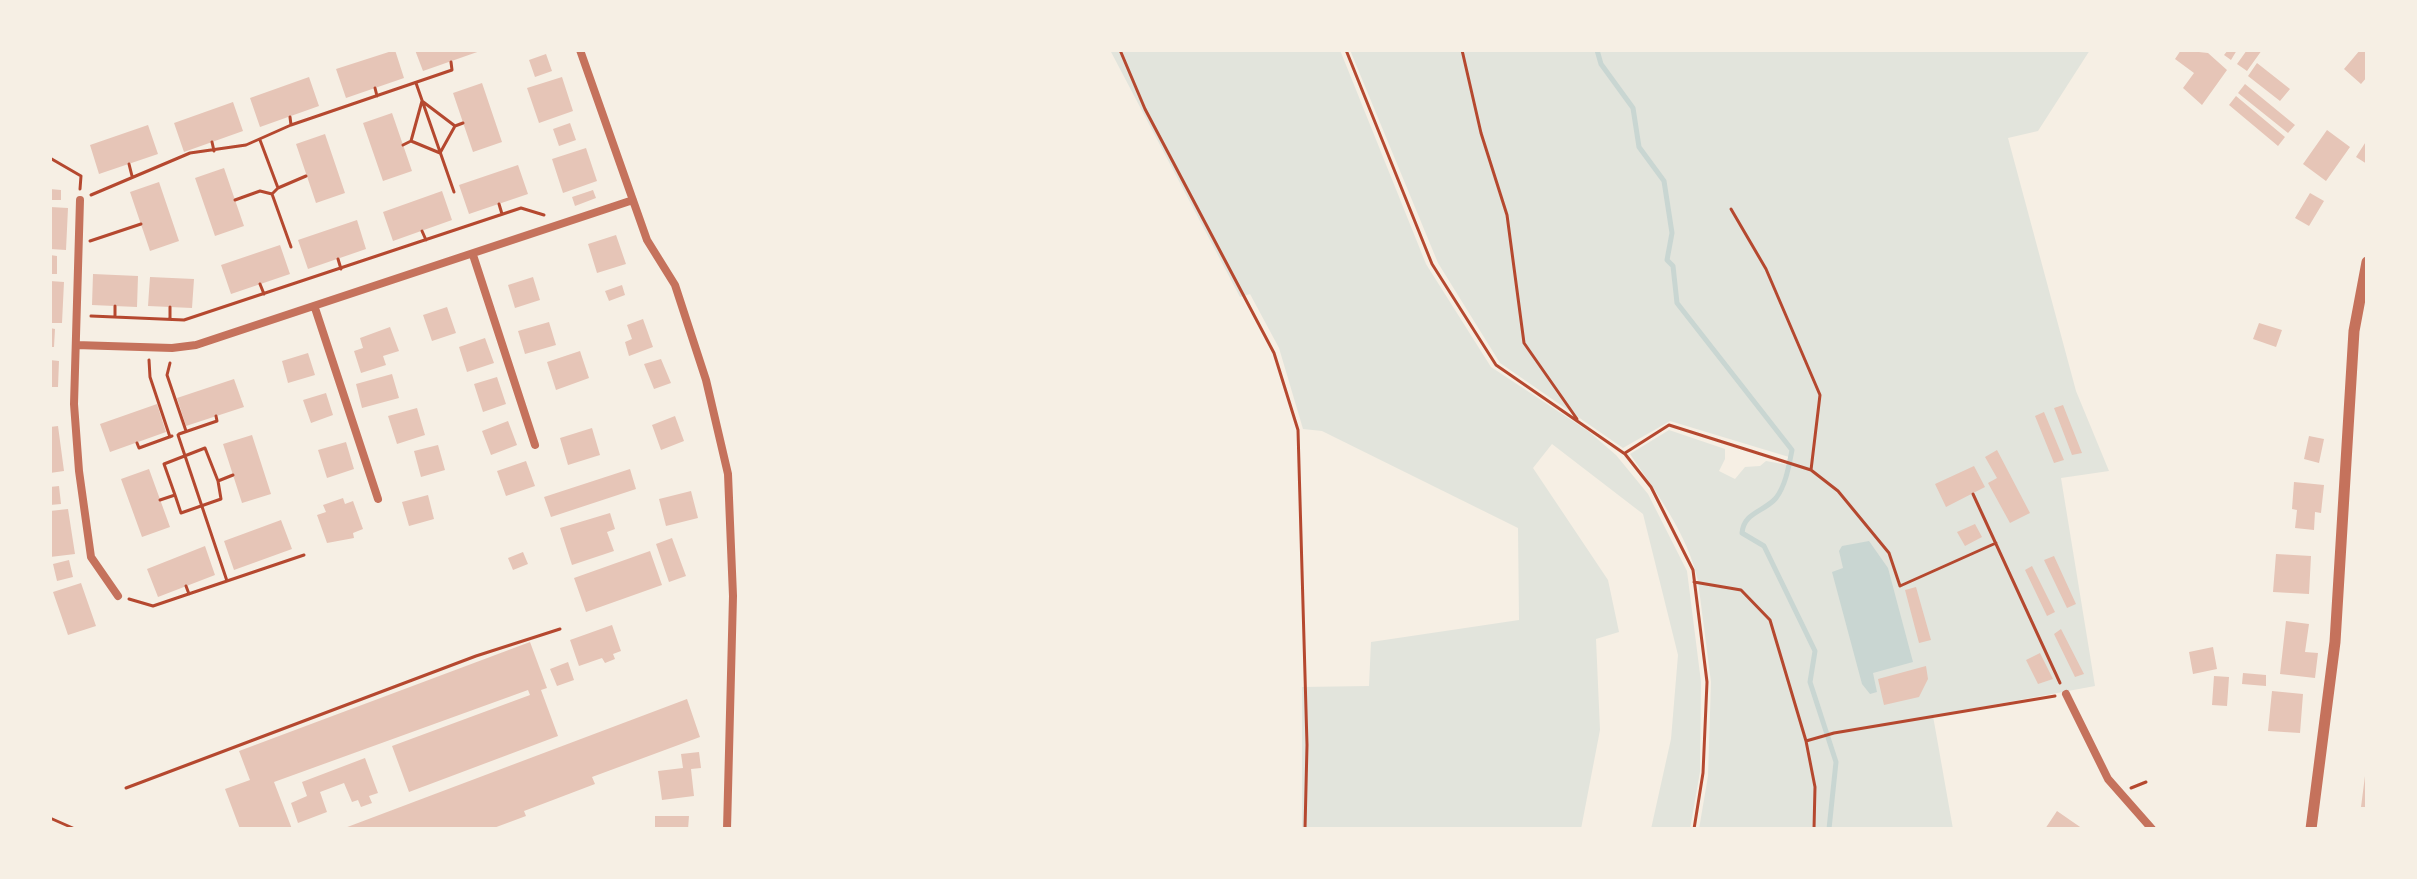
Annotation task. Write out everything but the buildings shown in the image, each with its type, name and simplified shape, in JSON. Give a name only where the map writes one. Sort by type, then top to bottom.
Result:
[{"type":"street","points":[[580,50],[647,240],[675,285],[706,380],[728,474],[733,596],[727,829]]},
{"type":"street","points":[[80,200],[76,316],[78,458],[91,557],[118,596]]},
{"type":"street","points":[[76,345],[172,348],[227,337],[633,200]]},
{"type":"street","points":[[473,255],[535,445]]},
{"type":"street","points":[[2311,829],[2335,642],[2354,331],[2367,262]]},
{"type":"street","points":[[315,308],[378,499]]},
{"type":"street","points":[[2066,694],[2108,779],[2152,829]]},
{"type":"path","points":[[1120,50],[1145,109],[1274,353],[1298,430],[1307,745],[1305,829]]},
{"type":"path","points":[[1346,50],[1440,277],[1496,365],[1625,454],[1651,487],[1693,570],[1707,682],[1703,773],[1694,829]]},
{"type":"path","points":[[1462,50],[1481,133],[1507,215],[1524,343],[1579,422]]},
{"type":"path","points":[[50,158],[81,176],[80,200],[190,153],[214,151],[260,140],[291,125],[452,70],[451,62]]},
{"type":"path","points":[[416,83],[454,192]]},
{"type":"path","points":[[375,88],[377,96]]},
{"type":"path","points":[[422,101],[455,126]]},
{"type":"path","points":[[403,145],[411,141],[422,101]]},
{"type":"path","points":[[290,117],[291,125]]},
{"type":"path","points":[[440,153],[455,126],[463,123]]},
{"type":"path","points":[[260,140],[278,188]]},
{"type":"path","points":[[411,141],[440,153]]},
{"type":"path","points":[[212,142],[214,151]]},
{"type":"path","points":[[129,164],[132,176]]},
{"type":"path","points":[[272,194],[278,188],[306,176]]},
{"type":"path","points":[[235,200],[260,191],[272,194]]},
{"type":"path","points":[[272,194],[291,247]]},
{"type":"path","points":[[499,204],[502,214]]},
{"type":"path","points":[[76,316],[184,320],[521,208],[534,209],[561,225]]},
{"type":"path","points":[[1731,209],[1766,269],[1820,395],[1811,470]]},
{"type":"path","points":[[79,243],[141,224]]},
{"type":"path","points":[[422,231],[426,240]]},
{"type":"path","points":[[338,259],[341,269]]},
{"type":"path","points":[[260,284],[264,294]]},
{"type":"path","points":[[115,306],[115,317]]},
{"type":"path","points":[[170,307],[170,319]]},
{"type":"path","points":[[151,347],[150,377],[170,437]]},
{"type":"path","points":[[172,348],[167,375],[186,431]]},
{"type":"path","points":[[137,443],[139,448],[178,435],[217,421],[216,416]]},
{"type":"path","points":[[1625,454],[1628,448],[1669,425],[1811,470],[1838,491],[1889,553],[1900,586],[1996,543]]},
{"type":"path","points":[[178,435],[227,581]]},
{"type":"path","points":[[205,448],[218,481],[221,499],[181,513],[164,464],[205,448]]},
{"type":"path","points":[[218,481],[233,475]]},
{"type":"path","points":[[1806,741],[1834,733],[2066,694],[1973,494]]},
{"type":"path","points":[[160,500],[175,495]]},
{"type":"path","points":[[118,596],[153,606],[304,555]]},
{"type":"path","points":[[1694,582],[1741,590],[1770,620],[1806,741],[1815,787],[1814,829]]},
{"type":"path","points":[[186,586],[189,594]]},
{"type":"path","points":[[126,788],[476,656],[560,629]]},
{"type":"path","points":[[50,818],[75,829]]},
{"type":"shaded area","points":[[1110,50],[1340,50],[1426,264],[1491,367],[1588,431],[1616,455],[1648,494],[1687,571],[1701,682],[1700,772],[1690,829],[1651,829],[1671,739],[1678,655],[1643,514],[1552,444],[1533,468],[1608,580],[1619,632],[1596,639],[1600,730],[1581,829],[1302,829],[1302,687],[1369,686],[1371,642],[1519,620],[1518,528],[1322,431],[1303,429],[1279,348],[1250,294],[1240,297]]},
{"type":"shaded area","points":[[1350,50],[2090,50],[2038,131],[2008,138],[2076,391],[2109,471],[2061,478],[2095,686],[1933,716],[1953,829],[1699,829],[1708,776],[1711,682],[1698,581],[1679,531],[1630,454],[1669,430],[1725,449],[1725,459],[1719,471],[1735,479],[1745,467],[1760,466],[1766,461],[1788,465],[1789,457],[1670,421],[1623,448],[1500,363],[1438,263]]},
{"type":"shaded area","points":[[1869,541],[1888,568],[1913,662],[1873,673],[1877,692],[1870,694],[1862,684],[1832,572],[1843,568],[1839,551],[1842,546]]},
{"type":"waterway","points":[[1597,50],[1601,64],[1633,108],[1639,147],[1664,181],[1672,233],[1667,260],[1673,266],[1677,303],[1792,450],[1787,475],[1776,498],[1746,521],[1742,533],[1764,546],[1815,651],[1810,682],[1836,762],[1829,829]]}]
